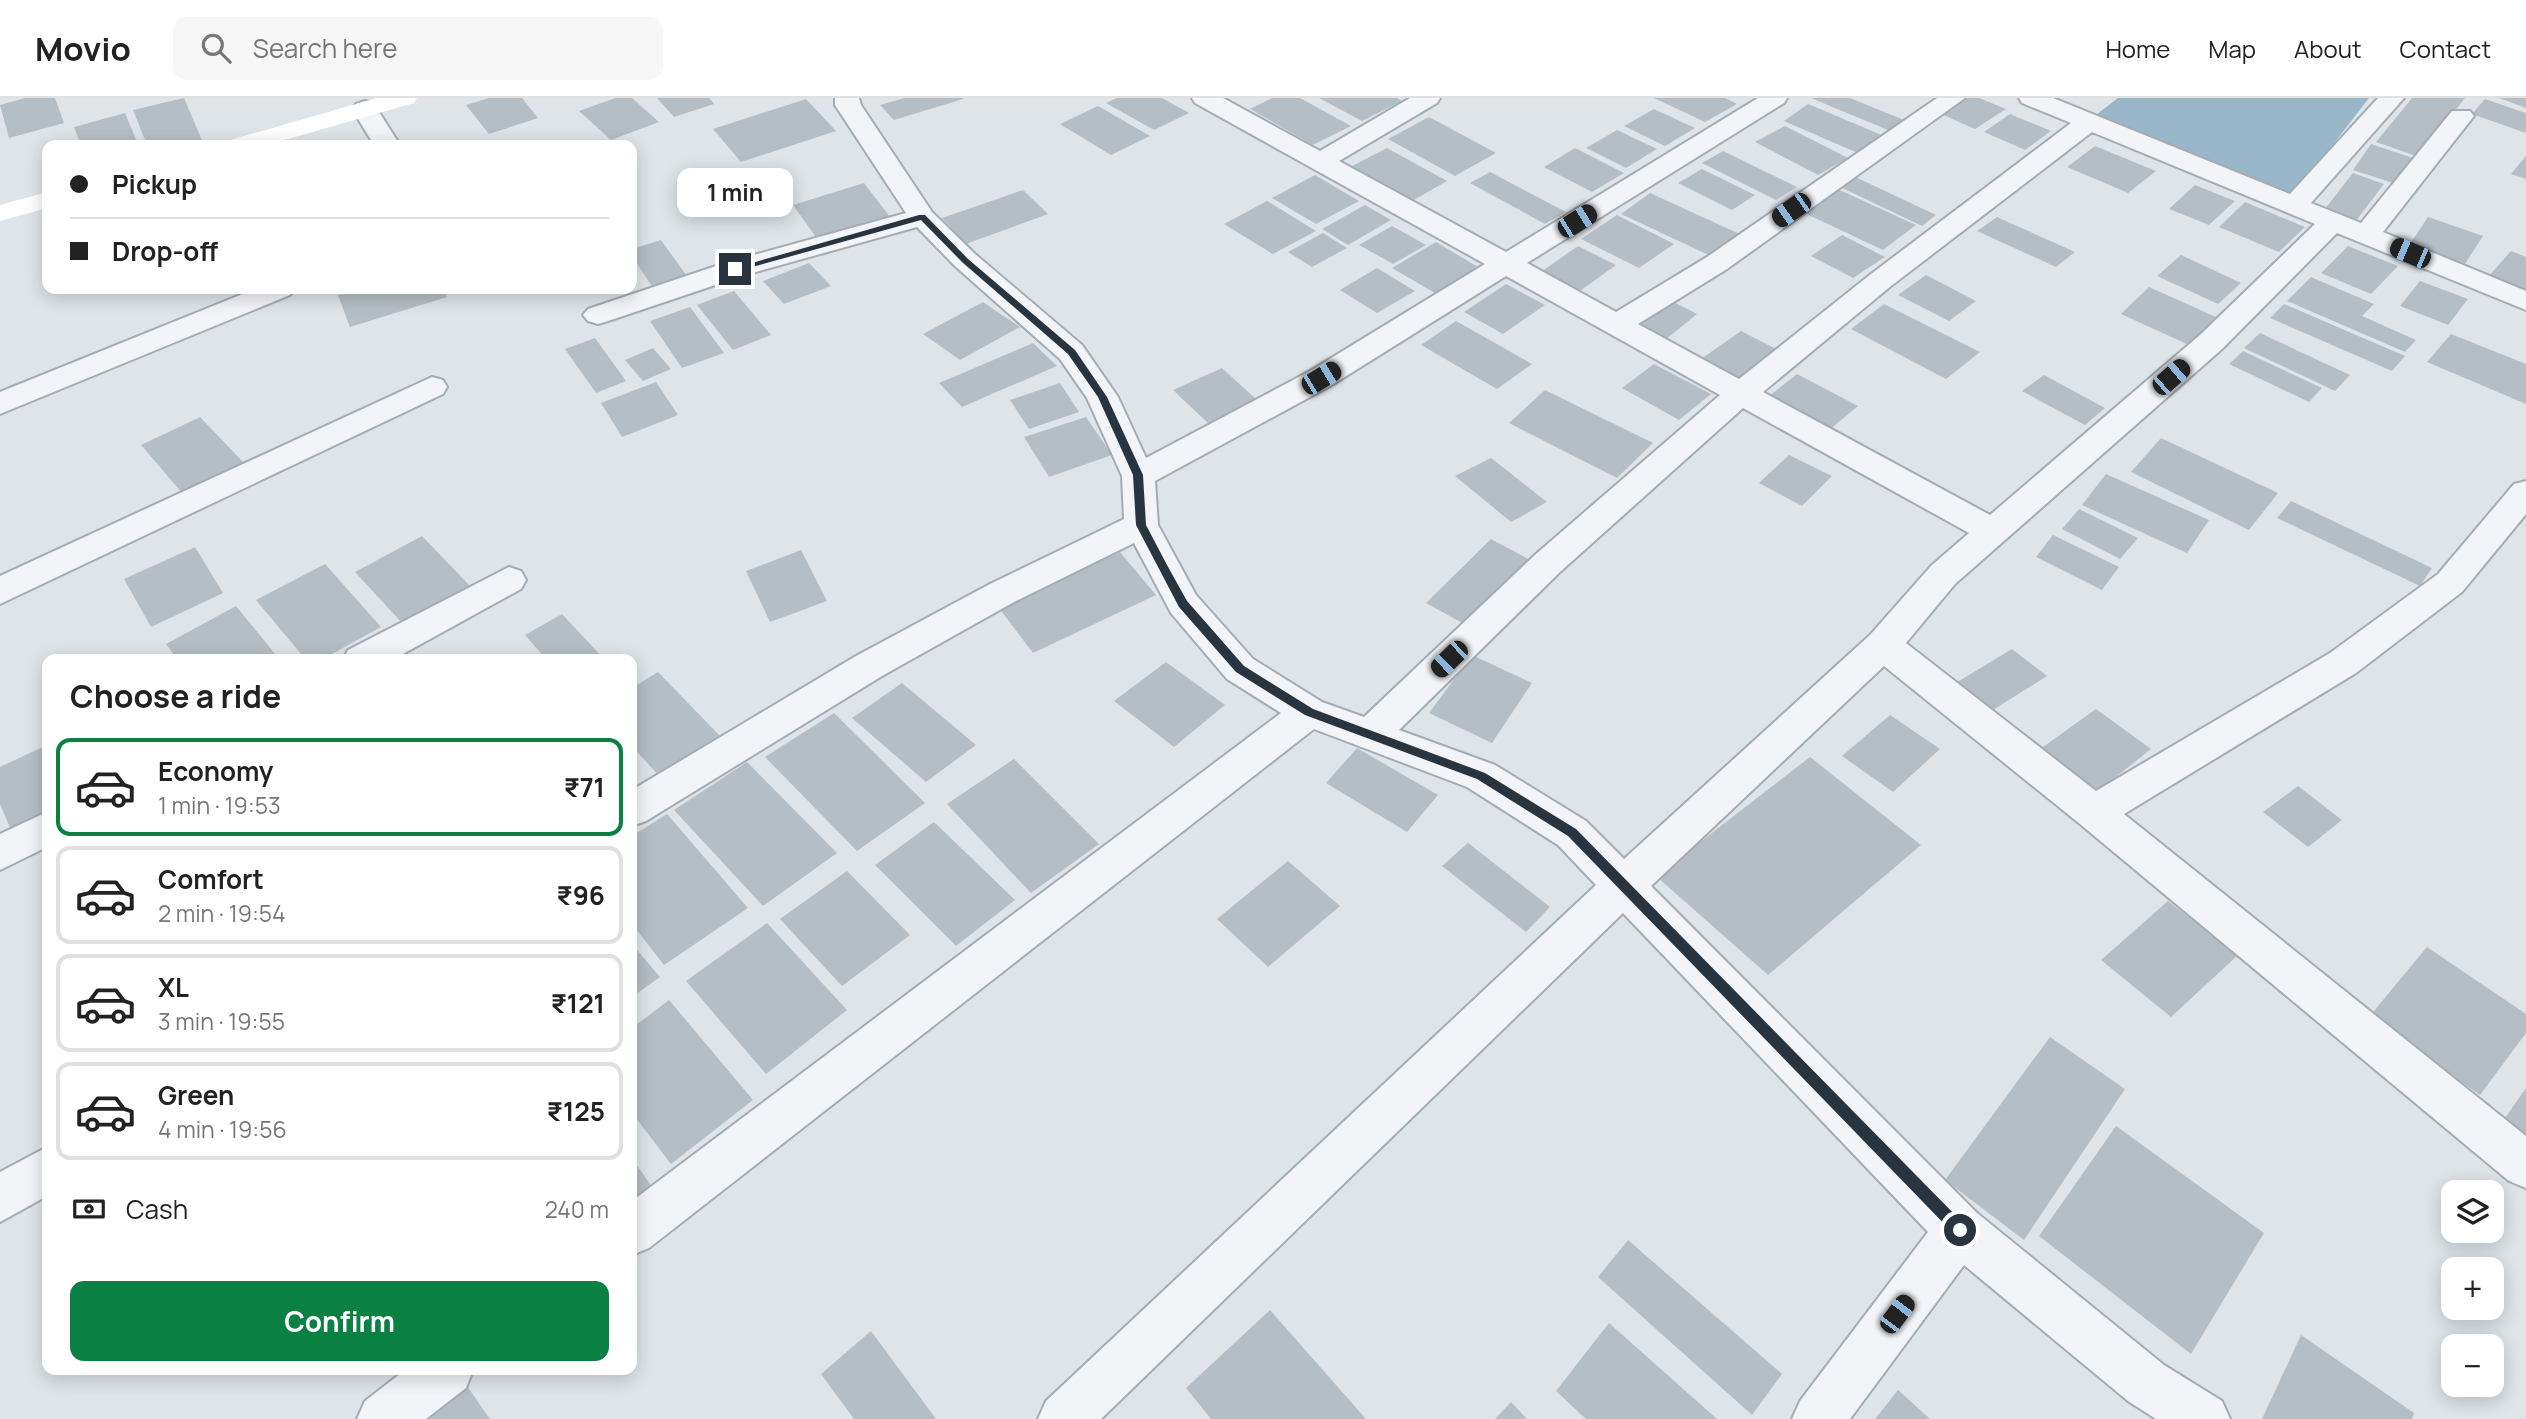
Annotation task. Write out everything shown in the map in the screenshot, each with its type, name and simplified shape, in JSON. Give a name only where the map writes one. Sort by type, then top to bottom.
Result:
[{"type":"street","points":[[256,140],[405,98]]},
{"type":"street","points":[[847,98],[848,105],[922,217],[965,260],[1072,352],[1102,397],[1138,475],[1141,525],[1183,604],[1240,669],[1309,712],[1481,776],[1572,832],[1960,1230],[2146,1383],[2204,1419]]},
{"type":"street","points":[[1203,98],[1992,531]]},
{"type":"street","points":[[1318,163],[1428,98]]},
{"type":"street","points":[[1138,475],[1321,378],[1775,98]]},
{"type":"street","points":[[1616,324],[1717,263],[1953,98]]},
{"type":"street","points":[[2031,98],[2526,301]]},
{"type":"street","points":[[2295,205],[2392,98]]},
{"type":"street","points":[[365,109],[384,140]]},
{"type":"street","points":[[1064,1419],[1625,884],[1882,645],[1943,575],[2211,342],[2351,228],[2461,116]]},
{"type":"street","points":[[1369,735],[1549,563],[1741,394],[1960,216],[2090,121]]},
{"type":"street","points":[[0,213],[42,201]]},
{"type":"street","points":[[598,315],[735,269],[922,217]]},
{"type":"street","points":[[0,404],[268,294]]},
{"type":"street","points":[[0,591],[432,387]]},
{"type":"street","points":[[2094,812],[2343,663],[2449,583],[2526,492]]},
{"type":"street","points":[[637,807],[869,666],[1002,593],[1141,525]]},
{"type":"street","points":[[372,654],[509,580]]},
{"type":"street","points":[[1882,645],[2094,812],[2526,1166]]},
{"type":"street","points":[[637,1227],[1309,712]]},
{"type":"street","points":[[0,853],[42,831]]},
{"type":"street","points":[[0,1199],[42,1173]]},
{"type":"street","points":[[1818,1419],[1960,1230]]},
{"type":"street","points":[[383,1419],[440,1375]]},
{"type":"water","points":[[2118,98],[2369,98],[2291,199],[2092,118]]},
{"type":"building","points":[[25,98],[55,98],[64,123],[9,138],[0,105]]},
{"type":"building","points":[[184,98],[202,140],[145,140],[133,110]]},
{"type":"building","points":[[489,98],[522,98],[538,118],[489,134],[466,105]]},
{"type":"building","points":[[615,98],[632,98],[659,122],[611,140],[579,111]]},
{"type":"building","points":[[657,98],[709,98],[714,104],[674,117]]},
{"type":"building","points":[[904,98],[963,99],[894,120],[880,105]]},
{"type":"building","points":[[1117,98],[1162,98],[1189,113],[1154,130],[1106,103]]},
{"type":"building","points":[[1272,98],[1300,98],[1351,126],[1313,145],[1250,109]]},
{"type":"building","points":[[1319,98],[1397,98],[1402,101],[1362,121]]},
{"type":"building","points":[[1654,98],[1725,98],[1737,104],[1705,122]]},
{"type":"building","points":[[1811,98],[1850,98],[1909,122],[1895,133]]},
{"type":"building","points":[[1962,98],[1979,98],[2006,109],[1975,129],[1939,113]]},
{"type":"building","points":[[2412,98],[2465,98],[2419,157],[2376,142]]},
{"type":"building","points":[[2499,98],[2526,98],[2526,108]]},
{"type":"building","points":[[806,99],[836,131],[741,162],[713,129]]},
{"type":"building","points":[[2485,99],[2526,113],[2526,133],[2472,114]]},
{"type":"building","points":[[1808,104],[1884,136],[1860,154],[1784,121]]},
{"type":"building","points":[[1098,106],[1150,136],[1111,155],[1060,124]]},
{"type":"building","points":[[1654,109],[1695,128],[1665,146],[1624,126]]},
{"type":"building","points":[[125,113],[136,140],[79,140],[74,127]]},
{"type":"building","points":[[2010,114],[2051,131],[2025,150],[1984,132]]},
{"type":"building","points":[[1429,117],[1496,153],[1455,176],[1388,139]]},
{"type":"building","points":[[1785,126],[1848,158],[1818,175],[1755,142]]},
{"type":"building","points":[[1617,130],[1657,149],[1626,168],[1586,148]]},
{"type":"building","points":[[2371,144],[2419,160],[2402,186],[2353,170]]},
{"type":"building","points":[[2095,146],[2156,171],[2128,193],[2067,167]]},
{"type":"building","points":[[1387,148],[1447,181],[1412,201],[1352,166]]},
{"type":"building","points":[[1575,148],[1624,173],[1592,192],[1544,167]]},
{"type":"building","points":[[1723,151],[1797,187],[1776,200],[1702,163]]},
{"type":"building","points":[[2526,156],[2526,179],[2511,174]]},
{"type":"building","points":[[1702,169],[1755,195],[1732,210],[1678,183]]},
{"type":"building","points":[[1490,172],[1566,212],[1545,224],[1470,183]]},
{"type":"building","points":[[2353,173],[2384,184],[2355,222],[2324,210]]},
{"type":"building","points":[[1849,174],[1936,215],[1922,226],[1834,184]]},
{"type":"building","points":[[1315,175],[1359,201],[1316,224],[1272,198]]},
{"type":"building","points":[[864,183],[890,217],[818,240],[793,205]]},
{"type":"building","points":[[2195,185],[2235,201],[2209,225],[2169,209]]},
{"type":"building","points":[[1833,187],[1916,225],[1883,250],[1800,211]]},
{"type":"building","points":[[1023,190],[1048,214],[966,244],[942,218]]},
{"type":"building","points":[[1650,193],[1744,236],[1715,258],[1621,214]]},
{"type":"building","points":[[1267,201],[1316,231],[1273,254],[1224,224]]},
{"type":"building","points":[[2245,202],[2305,227],[2279,252],[2219,227]]},
{"type":"building","points":[[1365,205],[1391,220],[1348,245],[1322,229]]},
{"type":"building","points":[[1617,215],[1674,244],[1639,268],[1581,239]]},
{"type":"building","points":[[1997,217],[2075,252],[2056,267],[1977,231]]},
{"type":"building","points":[[2428,217],[2483,236],[2463,267],[2408,247]]},
{"type":"building","points":[[1392,226],[1426,245],[1393,264],[1359,245]]},
{"type":"building","points":[[1323,233],[1347,248],[1312,267],[1288,252]]},
{"type":"building","points":[[1842,235],[1885,257],[1853,278],[1811,256]]},
{"type":"building","points":[[661,240],[687,276],[653,288],[637,264],[637,247]]},
{"type":"building","points":[[1436,242],[1478,267],[1435,293],[1392,268]]},
{"type":"building","points":[[1578,246],[1616,265],[1576,294],[1538,274]]},
{"type":"building","points":[[2348,246],[2398,266],[2371,294],[2321,273]]},
{"type":"building","points":[[2511,251],[2526,257],[2526,292],[2488,277]]},
{"type":"building","points":[[2181,255],[2241,283],[2218,304],[2157,276]]},
{"type":"building","points":[[809,263],[831,286],[784,304],[763,281]]},
{"type":"building","points":[[1377,268],[1415,291],[1377,313],[1340,290]]},
{"type":"building","points":[[1926,275],[1976,301],[1949,321],[1898,295]]},
{"type":"building","points":[[2311,277],[2374,304],[2362,316],[2416,340],[2405,352],[2287,301]]},
{"type":"building","points":[[2420,281],[2468,299],[2448,325],[2400,306]]},
{"type":"building","points":[[1506,284],[1545,305],[1503,334],[1464,312]]},
{"type":"building","points":[[2149,287],[2216,317],[2189,345],[2121,314]]},
{"type":"building","points":[[734,291],[771,335],[733,350],[697,305]]},
{"type":"building","points":[[446,294],[447,297],[350,327],[338,295]]},
{"type":"building","points":[[1666,298],[1697,314],[1665,340],[1632,323]]},
{"type":"building","points":[[983,302],[1020,327],[960,360],[923,334]]},
{"type":"building","points":[[1884,304],[1980,352],[1946,379],[1851,329]]},
{"type":"building","points":[[2284,304],[2405,356],[2392,371],[2270,318]]},
{"type":"building","points":[[690,307],[724,353],[682,368],[650,321]]},
{"type":"building","points":[[1456,321],[1532,364],[1497,389],[1421,345]]},
{"type":"building","points":[[1741,331],[1776,349],[1736,379],[1701,359]]},
{"type":"building","points":[[2260,333],[2350,375],[2335,391],[2244,348]]},
{"type":"building","points":[[2451,334],[2526,364],[2526,404],[2427,362]]},
{"type":"building","points":[[595,338],[626,381],[596,393],[565,349]]},
{"type":"building","points":[[1033,343],[1057,366],[962,407],[939,383]]},
{"type":"building","points":[[653,348],[671,369],[643,381],[625,360]]},
{"type":"building","points":[[2243,351],[2322,388],[2309,402],[2229,364]]},
{"type":"building","points":[[1654,364],[1711,394],[1679,420],[1622,388]]},
{"type":"building","points":[[1222,368],[1257,400],[1208,423],[1173,390]]},
{"type":"building","points":[[1797,374],[1858,406],[1829,430],[1768,397]]},
{"type":"building","points":[[2044,375],[2105,408],[2085,425],[2022,391]]},
{"type":"building","points":[[656,382],[678,415],[622,437],[601,403]]},
{"type":"building","points":[[1060,383],[1079,412],[1029,429],[1010,400]]},
{"type":"building","points":[[1545,390],[1653,443],[1617,478],[1509,423]]},
{"type":"building","points":[[200,417],[244,463],[183,494],[141,445]]},
{"type":"building","points":[[1086,417],[1112,455],[1049,477],[1024,437]]},
{"type":"building","points":[[2161,438],[2278,493],[2249,530],[2131,472]]},
{"type":"building","points":[[1789,455],[1832,476],[1802,506],[1759,483]]},
{"type":"building","points":[[1491,458],[1547,502],[1511,522],[1455,476]]},
{"type":"building","points":[[2106,474],[2209,520],[2187,553],[2082,505]]},
{"type":"building","points":[[2291,501],[2432,568],[2420,586],[2277,518]]},
{"type":"building","points":[[2079,509],[2138,538],[2120,559],[2062,529]]},
{"type":"building","points":[[2053,535],[2119,567],[2102,590],[2036,557]]},
{"type":"building","points":[[422,536],[470,586],[403,624],[355,572]]},
{"type":"building","points":[[1491,539],[1530,560],[1466,625],[1426,603]]},
{"type":"building","points":[[195,547],[223,593],[151,627],[124,579]]},
{"type":"building","points":[[801,550],[827,601],[770,622],[746,571]]},
{"type":"building","points":[[1120,552],[1156,595],[1033,653],[999,608]]},
{"type":"building","points":[[325,564],[381,627],[332,654],[301,654],[256,600]]},
{"type":"building","points":[[236,606],[275,654],[174,654],[166,644]]},
{"type":"building","points":[[562,614],[599,654],[542,654],[525,635]]},
{"type":"building","points":[[2012,649],[2047,676],[1988,713],[1954,684]]},
{"type":"building","points":[[1472,655],[1532,683],[1492,743],[1429,713]]},
{"type":"building","points":[[1166,662],[1225,705],[1174,747],[1114,701]]},
{"type":"building","points":[[658,672],[720,736],[659,776],[637,752],[637,685]]},
{"type":"building","points":[[902,683],[976,745],[926,782],[852,718]]},
{"type":"building","points":[[2096,709],[2151,749],[2092,796],[2036,752]]},
{"type":"building","points":[[834,713],[925,803],[857,851],[765,757]]},
{"type":"building","points":[[1890,715],[1940,749],[1893,792],[1842,756]]},
{"type":"building","points":[[42,747],[42,814],[11,830],[0,804],[0,767]]},
{"type":"building","points":[[1357,748],[1438,795],[1407,832],[1326,783]]},
{"type":"building","points":[[1810,757],[1921,845],[1768,975],[1656,876]]},
{"type":"building","points":[[1014,759],[1099,844],[1031,893],[947,804]]},
{"type":"building","points":[[747,762],[837,853],[763,906],[674,810]]},
{"type":"building","points":[[2298,786],[2342,820],[2308,847],[2263,812]]},
{"type":"building","points":[[667,814],[748,908],[664,965],[637,930],[637,833]]},
{"type":"building","points":[[934,822],[1015,900],[956,946],[875,865]]},
{"type":"building","points":[[1468,843],[1550,907],[1526,932],[1442,866]]},
{"type":"building","points":[[1288,861],[1340,906],[1268,967],[1217,919]]},
{"type":"building","points":[[847,871],[910,935],[842,986],[780,919]]},
{"type":"building","points":[[2168,901],[2238,955],[2171,1017],[2101,960]]},
{"type":"building","points":[[767,923],[847,1010],[766,1074],[686,981]]},
{"type":"building","points":[[2427,947],[2526,1014],[2526,1033],[2480,1095],[2369,1017]]},
{"type":"building","points":[[637,950],[660,977],[637,993]]},
{"type":"building","points":[[669,1000],[753,1100],[671,1164],[637,1120],[637,1024]]},
{"type":"building","points":[[2050,1037],[2125,1089],[2024,1240],[1945,1180]]},
{"type":"building","points":[[2526,1088],[2526,1148],[2498,1128]]},
{"type":"building","points":[[2116,1126],[2264,1233],[2191,1354],[2039,1236]]},
{"type":"building","points":[[637,1165],[654,1190],[637,1202]]},
{"type":"building","points":[[1628,1240],[1782,1374],[1752,1415],[1598,1277]]},
{"type":"building","points":[[1270,1310],[1366,1419],[1211,1419],[1186,1388]]},
{"type":"building","points":[[1609,1323],[1717,1419],[1586,1419],[1556,1391]]},
{"type":"building","points":[[871,1331],[936,1419],[854,1419],[821,1374]]},
{"type":"building","points":[[2301,1335],[2414,1413],[2412,1419],[2262,1419]]},
{"type":"building","points":[[467,1386],[490,1419],[429,1419]]},
{"type":"building","points":[[1898,1390],[1930,1419],[1875,1419]]},
{"type":"building","points":[[1511,1402],[1527,1419],[1495,1419]]},
{"type":"route","points":[[735,269],[922,217],[965,260],[1072,352],[1102,397],[1138,475],[1141,525],[1162,565],[1183,604],[1240,669],[1309,712],[1481,776],[1572,832],[1960,1230]]}]
